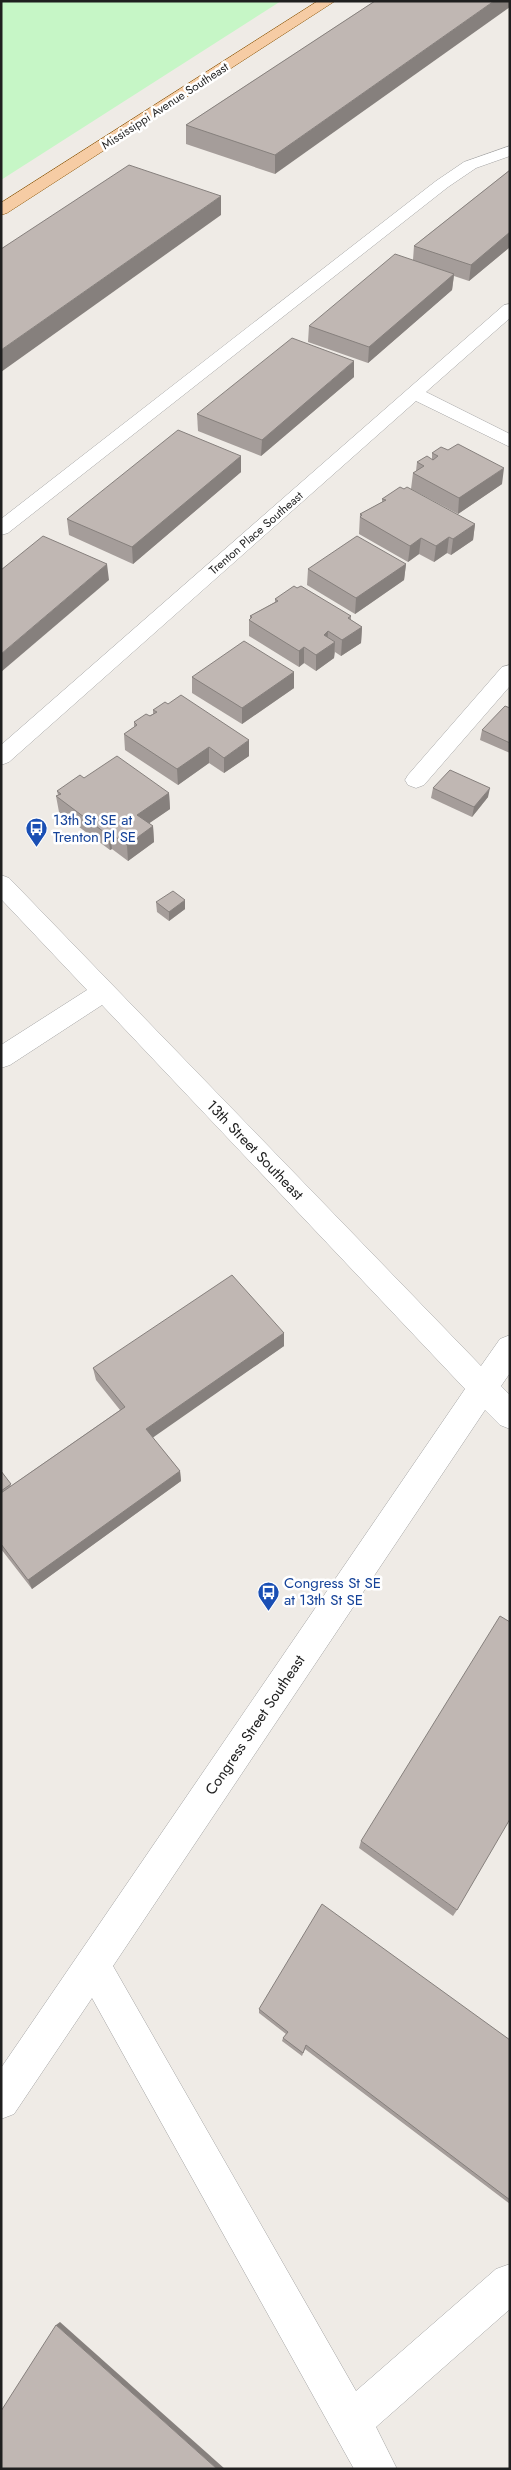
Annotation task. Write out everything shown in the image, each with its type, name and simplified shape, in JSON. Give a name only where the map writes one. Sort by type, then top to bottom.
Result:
[{"type":"main road","name":"Mississippi Avenue Southeast","points":[[1,210],[328,1]]},
{"type":"street","points":[[1,529],[442,184],[470,165],[510,151]]},
{"type":"street","name":"Trenton Place Southeast","points":[[1,757],[510,309]]},
{"type":"street","points":[[414,393],[510,441]]},
{"type":"street","points":[[416,780],[510,672]]},
{"type":"street","name":"13th Street Southeast","points":[[1,884],[510,1416]]},
{"type":"street","points":[[1,1058],[104,991]]},
{"type":"street","name":"Congress Street Southeast","points":[[1,2101],[510,1348]]},
{"type":"street","points":[[93,1965],[377,2469]]},
{"type":"street","points":[[351,2422],[510,2282]]},
{"type":"green space","points":[[1,1],[281,1],[1,180]]},
{"type":"building","points":[[375,1],[494,1],[275,155],[186,125]]},
{"type":"building","points":[[129,165],[221,196],[1,350],[1,249]]},
{"type":"building","points":[[510,170],[510,232],[471,265],[414,246]]},
{"type":"building","points":[[395,254],[454,274],[369,347],[309,326]]},
{"type":"building","points":[[292,338],[354,361],[262,440],[197,414]]},
{"type":"building","points":[[178,430],[241,456],[132,547],[67,519]]},
{"type":"building","points":[[458,444],[504,468],[459,498],[413,473],[424,466],[417,462],[427,456],[433,460],[438,456],[432,453],[441,447],[448,450]]},
{"type":"building","points":[[400,487],[404,489],[407,487],[475,524],[453,539],[449,537],[436,546],[421,538],[410,546],[360,517],[362,515],[360,514],[386,500],[382,499]]},
{"type":"building","points":[[43,536],[107,564],[1,654],[1,570]]},
{"type":"building","points":[[357,536],[406,564],[356,598],[308,569]]},
{"type":"building","points":[[294,586],[297,588],[301,586],[351,616],[348,618],[362,627],[342,640],[328,631],[324,635],[335,642],[316,655],[304,647],[299,651],[249,620],[252,617],[250,616],[278,601],[275,599]]},
{"type":"building","points":[[244,641],[294,672],[242,708],[192,677]]},
{"type":"building","points":[[181,695],[249,740],[224,758],[209,747],[177,769],[124,734],[137,725],[134,722],[146,714],[150,716],[157,712],[153,710],[165,702],[168,704]]},
{"type":"building","points":[[505,706],[510,708],[510,743],[482,730]]},
{"type":"building","points":[[117,756],[169,793],[137,815],[153,826],[127,845],[110,833],[108,835],[56,796],[61,794],[57,791],[80,775],[84,778]]},
{"type":"building","points":[[450,770],[490,788],[474,807],[433,788]]},
{"type":"building","points":[[173,891],[185,900],[169,912],[156,902]]},
{"type":"building","points":[[232,1275],[284,1333],[146,1429],[180,1471],[28,1580],[1,1544],[1,1493],[125,1407],[93,1368]]},
{"type":"building","points":[[1,1471],[11,1484],[1,1491]]},
{"type":"building","points":[[500,1616],[510,1622],[510,1819],[457,1910],[361,1841]]},
{"type":"building","points":[[322,1904],[510,2040],[510,2200],[306,2045],[303,2053],[283,2038],[288,2032],[259,2009]]},
{"type":"building","points":[[56,2325],[217,2469],[1,2469],[1,2411]]},
{"type":"place","name":"13th St SE at Trenton Pl SE","points":[[37,848]]},
{"type":"place","name":"Congress St SE at 13th St SE","points":[[268,1611]]}]
